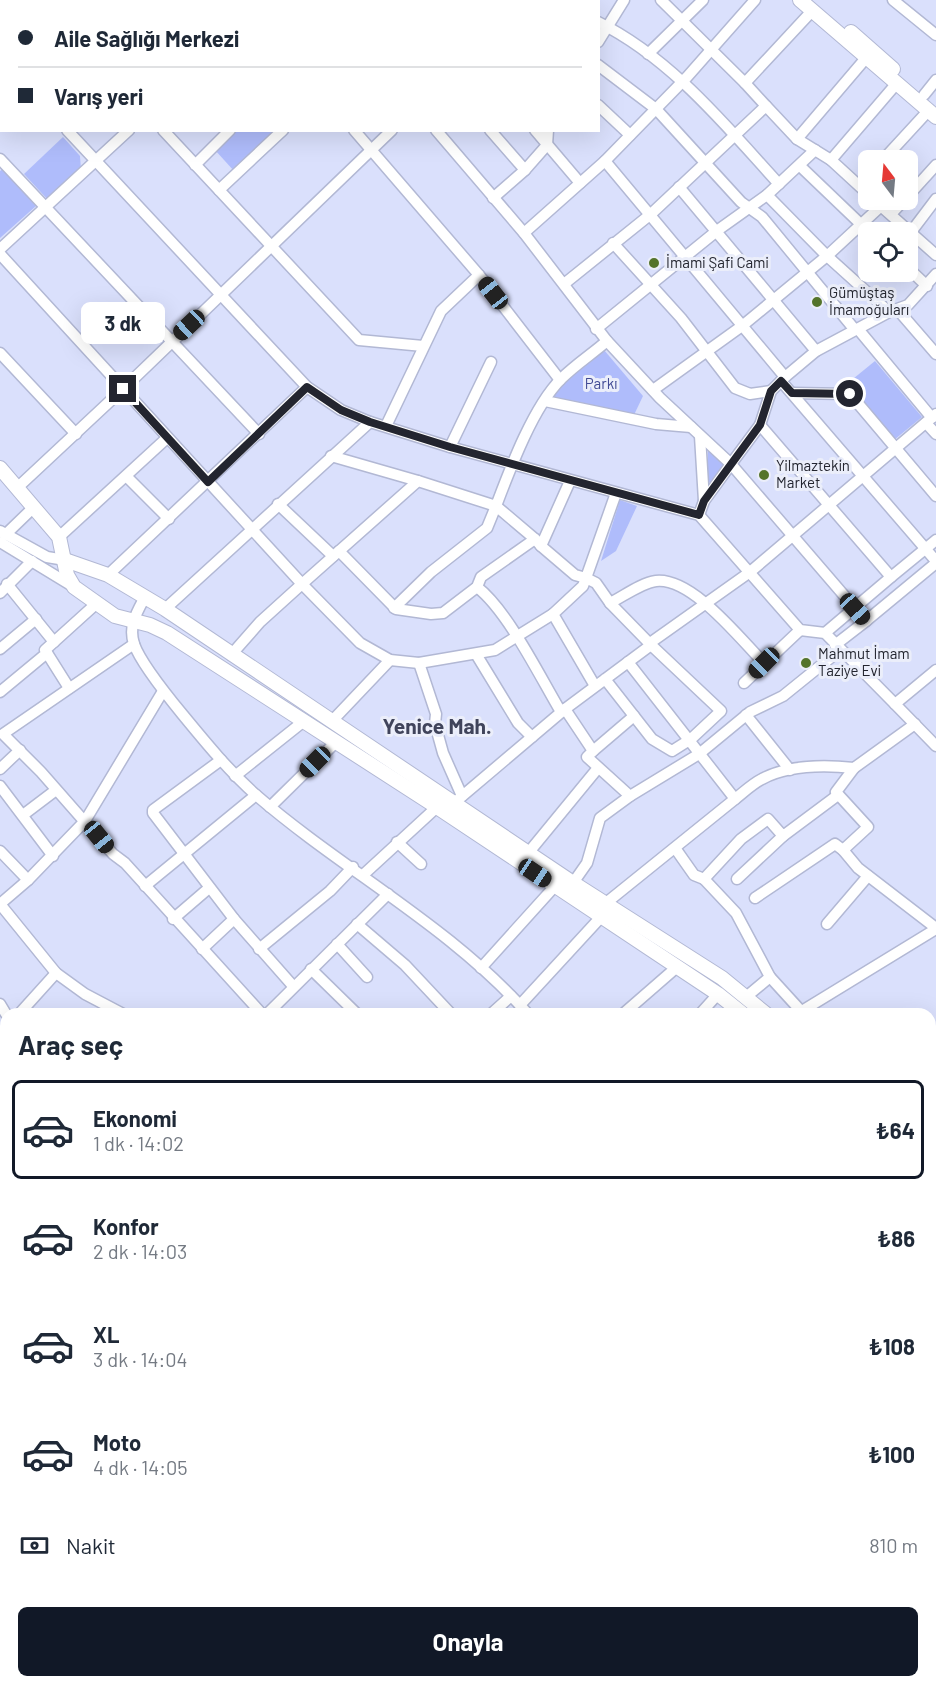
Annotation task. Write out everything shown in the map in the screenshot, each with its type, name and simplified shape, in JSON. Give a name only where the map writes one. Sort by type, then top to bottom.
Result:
[{"type":"main road","points":[[800,0],[813,6],[924,95],[934,111]]},
{"type":"main road","points":[[813,6],[866,58],[934,111]]},
{"type":"main road","points":[[0,468],[59,537],[68,575],[74,587],[115,616],[167,633],[437,807],[718,994],[736,1008]]},
{"type":"main road","points":[[65,560],[108,575],[165,609],[231,655],[458,800],[573,883],[680,950],[759,1008]]},
{"type":"street","points":[[624,0],[603,24],[648,54],[681,82],[734,134],[779,184]]},
{"type":"street","points":[[661,0],[745,83],[797,139],[831,160],[858,184]]},
{"type":"street","points":[[648,54],[703,0]]},
{"type":"street","points":[[524,234],[605,160],[656,109],[756,0]]},
{"type":"street","points":[[893,0],[907,4],[936,35]]},
{"type":"street","points":[[745,83],[813,6]]},
{"type":"street","points":[[797,139],[866,58]]},
{"type":"street","points":[[600,67],[656,109],[748,208],[762,216],[931,418],[936,434]]},
{"type":"street","points":[[924,95],[936,81]]},
{"type":"street","points":[[831,160],[897,84]]},
{"type":"street","points":[[564,284],[651,214],[766,106]]},
{"type":"street","points":[[600,107],[630,135]]},
{"type":"street","points":[[893,150],[934,111]]},
{"type":"street","points":[[69,132],[307,387],[341,410],[370,422],[570,481],[699,515],[800,630],[825,633],[936,746]]},
{"type":"street","points":[[0,249],[127,132]]},
{"type":"street","points":[[165,132],[359,340],[423,346]]},
{"type":"street","points":[[195,165],[228,132]]},
{"type":"street","points":[[219,190],[281,132]]},
{"type":"street","points":[[356,132],[479,275],[560,380]]},
{"type":"street","points":[[17,488],[390,132]]},
{"type":"street","points":[[437,132],[524,234],[596,329],[653,390],[731,464],[795,535],[866,621]]},
{"type":"street","points":[[492,132],[525,170]]},
{"type":"street","points":[[537,132],[580,183]]},
{"type":"street","points":[[493,198],[525,170],[548,145],[548,132]]},
{"type":"street","points":[[596,329],[651,287],[718,230],[767,195],[815,150]]},
{"type":"street","points":[[0,159],[260,434]]},
{"type":"street","points":[[573,883],[587,863],[600,818],[630,796],[699,753],[746,715],[783,696],[936,562],[862,478],[792,393],[686,256],[605,160]]},
{"type":"street","points":[[918,185],[936,165]]},
{"type":"street","points":[[800,166],[858,222]]},
{"type":"street","points":[[679,187],[775,298],[816,351]]},
{"type":"street","points":[[767,195],[827,256],[894,311],[936,354]]},
{"type":"street","points":[[918,223],[936,199]]},
{"type":"street","points":[[862,222],[872,210]]},
{"type":"street","points":[[886,210],[900,222]]},
{"type":"street","points":[[891,214],[895,210]]},
{"type":"street","points":[[653,390],[742,326],[827,256],[858,226]]},
{"type":"street","points":[[918,238],[936,255]]},
{"type":"street","points":[[613,243],[708,350],[735,388],[750,394],[771,391]]},
{"type":"street","points":[[0,254],[302,584],[360,644],[390,660],[419,663],[495,650],[553,614],[583,586],[616,492]]},
{"type":"street","points":[[699,515],[704,501],[760,425],[771,391],[816,351],[908,305],[932,283],[918,274]]},
{"type":"street","points":[[386,426],[441,311],[479,275]]},
{"type":"street","points":[[394,608],[426,577],[489,526],[512,464],[545,401],[560,380],[607,341]]},
{"type":"street","points":[[0,353],[76,434]]},
{"type":"street","points":[[450,447],[491,362]]},
{"type":"street","points":[[108,575],[260,434],[307,387]]},
{"type":"street","points":[[792,393],[850,394],[936,496]]},
{"type":"street","points":[[545,401],[656,424],[691,427]]},
{"type":"street","points":[[419,663],[436,714],[435,724],[458,800],[595,686],[706,602],[750,572],[931,418]]},
{"type":"street","points":[[165,609],[370,422]]},
{"type":"street","points":[[760,425],[891,577]]},
{"type":"street","points":[[700,435],[704,501]]},
{"type":"street","points":[[59,537],[128,477],[167,438]]},
{"type":"street","points":[[331,456],[496,506],[575,575],[596,583],[610,603],[720,711],[691,739],[672,751],[652,739],[605,679]]},
{"type":"street","points":[[128,477],[169,519]]},
{"type":"street","points":[[231,655],[260,622],[418,481]]},
{"type":"street","points":[[278,504],[394,608],[431,614],[443,613],[477,587],[481,577],[538,542],[570,481]]},
{"type":"street","points":[[1,538],[34,507]]},
{"type":"street","points":[[1,538],[46,556],[65,560]]},
{"type":"street","points":[[1,538],[32,561],[74,587]]},
{"type":"street","points":[[825,633],[936,540]]},
{"type":"street","points":[[32,561],[3,589],[36,619],[54,642]]},
{"type":"street","points":[[610,603],[658,581],[691,592],[706,602],[764,663]]},
{"type":"street","points":[[477,587],[488,595],[563,711],[593,751]]},
{"type":"street","points":[[145,597],[132,620],[134,644],[163,691],[235,776],[270,807],[363,874],[481,968],[522,1008]]},
{"type":"street","points":[[0,692],[97,603]]},
{"type":"street","points":[[553,614],[595,686]]},
{"type":"street","points":[[0,649],[36,619]]},
{"type":"street","points":[[744,683],[800,630]]},
{"type":"street","points":[[134,644],[1,733],[20,750],[86,821],[113,854],[125,863],[173,919],[256,1008]]},
{"type":"street","points":[[46,652],[69,688]]},
{"type":"street","points":[[476,654],[518,723],[532,737]]},
{"type":"street","points":[[333,720],[390,660]]},
{"type":"street","points":[[628,662],[691,739],[699,753],[735,799]]},
{"type":"street","points":[[895,704],[936,670]]},
{"type":"street","points":[[3,901],[28,880],[86,821],[163,691]]},
{"type":"street","points":[[746,715],[790,770]]},
{"type":"street","points":[[630,796],[587,757],[634,716]]},
{"type":"street","points":[[235,776],[304,721]]},
{"type":"street","points":[[843,850],[868,827],[836,792],[854,768],[915,724]]},
{"type":"street","points":[[270,807],[336,742]]},
{"type":"street","points":[[0,769],[20,750]]},
{"type":"street","points":[[221,760],[153,810],[209,888],[293,986]]},
{"type":"street","points":[[606,903],[762,779],[790,770],[833,766],[854,768]]},
{"type":"street","points":[[529,852],[598,768]]},
{"type":"street","points":[[0,786],[52,856]]},
{"type":"street","points":[[23,815],[56,790]]},
{"type":"street","points":[[144,886],[256,795]]},
{"type":"street","points":[[737,879],[783,836],[838,795]]},
{"type":"street","points":[[363,874],[437,807]]},
{"type":"street","points":[[704,879],[741,839],[768,819],[783,836]]},
{"type":"street","points":[[397,842],[422,864]]},
{"type":"street","points":[[755,898],[835,844],[868,876],[936,929],[806,1008]]},
{"type":"street","points":[[675,848],[694,875],[704,879],[736,913],[770,977],[796,1008]]},
{"type":"street","points":[[0,851],[28,880]]},
{"type":"street","points":[[259,949],[330,891],[353,867]]},
{"type":"street","points":[[827,924],[868,876]]},
{"type":"street","points":[[481,968],[555,886]]},
{"type":"street","points":[[0,888],[3,901],[57,973],[85,993],[112,1008]]},
{"type":"street","points":[[173,919],[209,888]]},
{"type":"street","points":[[273,1008],[388,894]]},
{"type":"street","points":[[526,1008],[601,917]]},
{"type":"street","points":[[202,949],[234,919]]},
{"type":"street","points":[[357,924],[405,965],[445,1008]]},
{"type":"street","points":[[337,944],[367,976]]},
{"type":"street","points":[[630,1008],[676,967]]},
{"type":"street","points":[[311,969],[351,1008]]},
{"type":"street","points":[[25,1008],[57,973]]},
{"type":"street","points":[[746,997],[770,977]]},
{"type":"street","points":[[705,1008],[718,994]]},
{"type":"street","points":[[498,1008],[511,996]]},
{"type":"green space","points":[[235,132],[276,132],[234,171],[215,150]]},
{"type":"green space","points":[[63,137],[80,156],[81,170],[49,201],[24,174]]},
{"type":"green space","points":[[3,169],[36,206],[0,238],[0,171]]},
{"type":"green space","name":"Parkı","points":[[604,350],[643,396],[633,417],[549,396]]},
{"type":"green space","points":[[875,361],[922,417],[894,440],[848,383]]},
{"type":"green space","points":[[708,450],[726,467],[712,486],[708,480]]},
{"type":"green space","points":[[620,500],[637,506],[616,551],[601,561]]},
{"type":"place","name":"İmami Şafi Cami","points":[[654,263]]},
{"type":"place","name":"Gümüştaş İmamoğuları","points":[[817,302]]},
{"type":"place","name":"Yilmaztekin Market","points":[[764,475]]},
{"type":"place","name":"Mahmut İmam Taziye Evi","points":[[806,663]]},
{"type":"district","name":"Yenice Mah.","points":[[437,727]]},
{"type":"route","points":[[123,389],[208,482],[307,387],[341,410],[370,422],[570,481],[699,515],[704,501],[760,425],[771,391],[781,381],[792,393],[850,394]]}]
